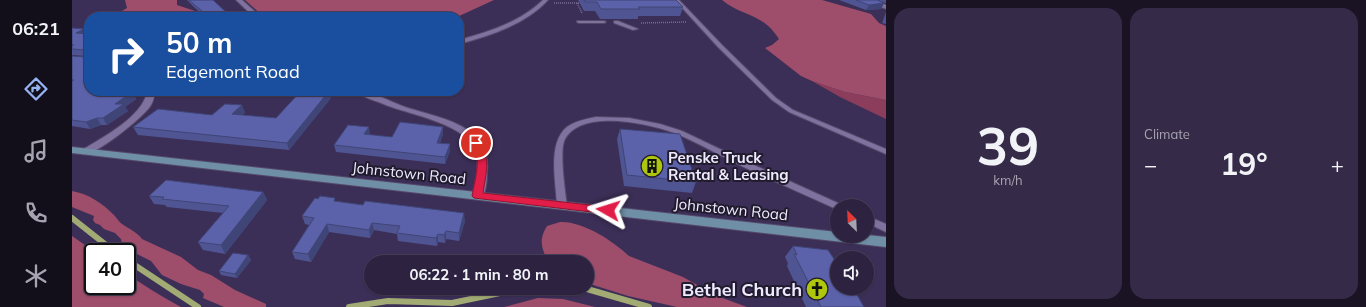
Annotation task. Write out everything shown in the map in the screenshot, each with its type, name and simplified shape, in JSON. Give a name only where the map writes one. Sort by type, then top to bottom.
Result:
[{"type":"street","points":[[239,0],[252,12]]},
{"type":"street","points":[[868,0],[886,6]]},
{"type":"street","points":[[86,152],[137,116],[151,96]]},
{"type":"street","points":[[372,96],[406,110],[450,124],[470,136],[481,151],[482,160],[478,196]]},
{"type":"street","name":"Johnstown Road","points":[[72,150],[886,242]]},
{"type":"lane","points":[[677,0],[720,46],[774,99],[801,116],[886,152]]},
{"type":"lane","points":[[464,41],[483,35],[509,23],[548,1]]},
{"type":"lane","points":[[579,22],[604,22]]},
{"type":"lane","points":[[616,22],[635,28]]},
{"type":"lane","points":[[562,205],[559,151],[561,140],[567,131],[576,125],[602,118],[639,121],[673,130],[830,203]]},
{"type":"lane","points":[[874,222],[886,228]]},
{"type":"path","points":[[548,1],[580,3]]},
{"type":"path","points":[[640,23],[682,23],[686,22],[686,20]]},
{"type":"shaded area","points":[[125,0],[177,0],[177,5],[198,12],[120,12],[127,8]]},
{"type":"shaded area","points":[[245,0],[494,0],[464,14],[464,12],[258,12]]},
{"type":"shaded area","points":[[722,0],[822,0],[871,14],[879,23],[886,26],[886,100],[845,92],[801,76],[765,48],[772,45],[779,39],[766,24]]},
{"type":"shaded area","points":[[812,81],[845,92],[886,100],[886,119],[840,97]]},
{"type":"shaded area","points":[[72,191],[90,197],[105,207],[121,223],[135,232],[142,239],[181,257],[198,270],[211,275],[235,290],[266,304],[266,307],[224,307],[203,298],[204,294],[200,290],[181,284],[162,275],[151,261],[136,254],[136,243],[122,243],[121,239],[115,233],[104,229],[95,223],[93,220],[94,216],[72,207]]},
{"type":"shaded area","points":[[560,222],[588,228],[615,244],[629,256],[683,277],[717,296],[747,307],[677,307],[628,296],[594,285],[594,255],[546,255],[542,240],[547,226]]},
{"type":"shaded area","points":[[72,236],[84,244],[84,295],[136,295],[136,280],[181,307],[72,307]]},
{"type":"shaded area","points":[[538,298],[563,299],[595,307],[504,307]]},
{"type":"building","points":[[189,0],[213,0],[226,12],[203,12]]},
{"type":"building","points":[[584,0],[676,0],[683,7],[601,9],[597,2],[585,2]]},
{"type":"building","points":[[856,0],[877,0],[884,3],[869,5]]},
{"type":"building","points":[[72,28],[84,29],[76,33],[84,34],[84,50],[72,49],[72,46],[74,45],[72,45]]},
{"type":"building","points":[[72,56],[84,57],[84,96],[126,96],[115,104],[124,104],[103,118],[97,118],[86,122],[72,120],[72,81],[74,80],[72,80]]},
{"type":"building","points":[[296,96],[325,96],[287,143],[133,127],[158,109],[212,115],[225,104],[242,105],[232,114],[276,118]]},
{"type":"building","points":[[400,122],[443,127],[437,143],[450,144],[445,157],[334,145],[348,125],[369,127],[364,134],[392,137]]},
{"type":"building","name":"Penske Truck Rental & Leasing","points":[[620,129],[680,134],[696,182],[627,175]]},
{"type":"building","points":[[166,180],[263,192],[221,245],[198,242],[229,206],[162,199],[164,197],[149,196]]},
{"type":"building","points":[[320,196],[335,198],[334,201],[363,205],[365,201],[464,213],[459,233],[446,231],[444,235],[438,234],[436,238],[397,233],[400,226],[372,223],[369,230],[327,224],[308,254],[292,252],[314,218],[302,216],[315,198],[318,199]]},
{"type":"building","points":[[793,246],[828,250],[830,253],[830,295],[857,295],[864,307],[821,307],[794,254],[797,255]]},
{"type":"building","points":[[233,253],[248,255],[235,274],[219,271]]},
{"type":"waterway","points":[[72,218],[104,243]]},
{"type":"waterway","points":[[136,266],[198,307]]},
{"type":"waterway","points":[[594,291],[649,307]]},
{"type":"waterway","points":[[349,307],[388,301],[452,303],[490,295]]},
{"type":"place","name":"Penske Truck Rental & Leasing","points":[[652,166]]},
{"type":"place","name":"Bethel Church","points":[[817,289]]},
{"type":"route","points":[[476,143],[481,151],[482,160],[482,171],[478,196],[608,210]]}]
